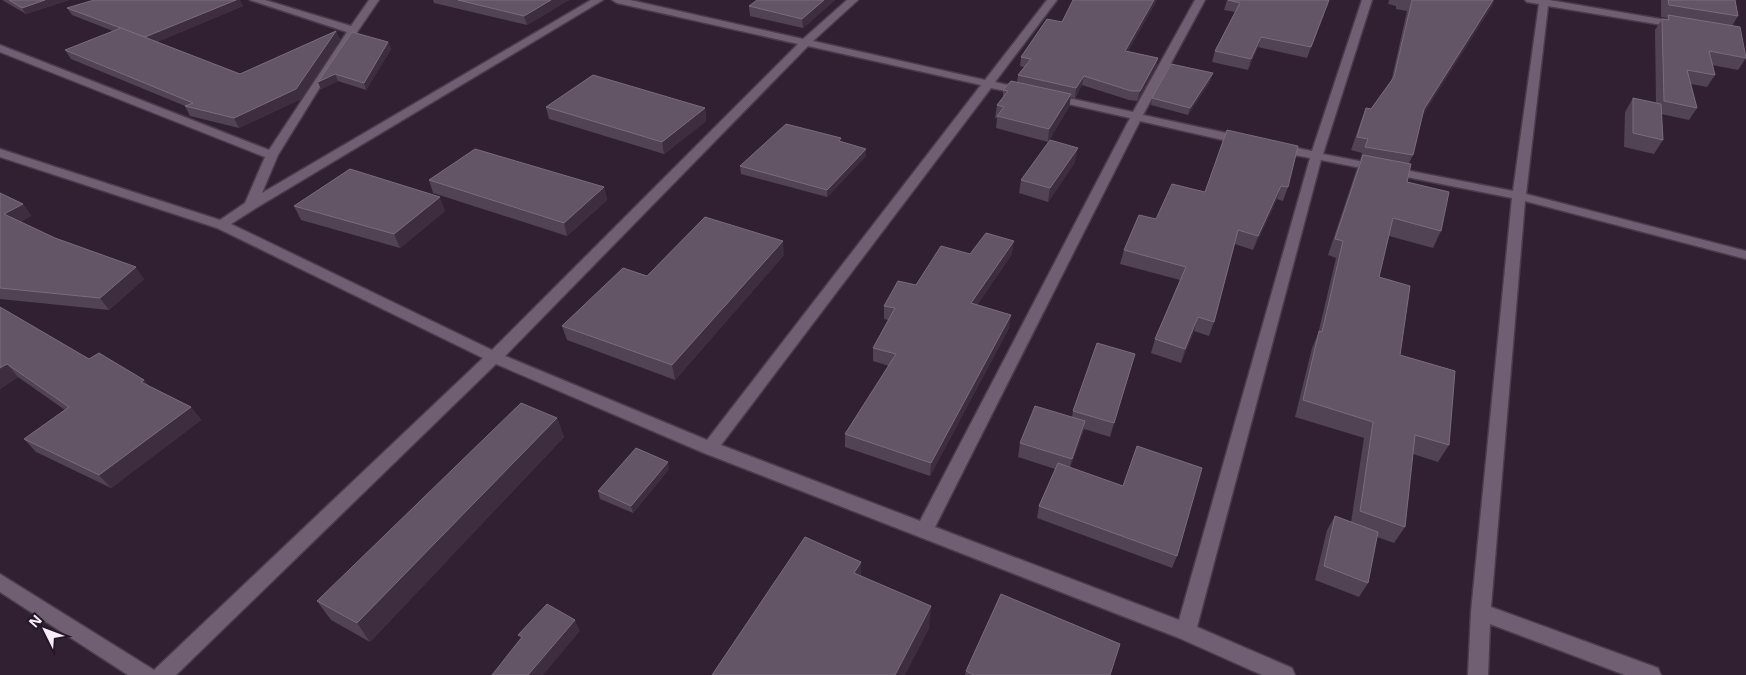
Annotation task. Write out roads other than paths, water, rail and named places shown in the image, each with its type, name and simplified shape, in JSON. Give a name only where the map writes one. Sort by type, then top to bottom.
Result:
[{"type":"street","points":[[255,0],[352,30]]},
{"type":"street","points":[[251,205],[272,156],[352,30],[374,0]]},
{"type":"street","points":[[222,225],[251,205],[598,0]]},
{"type":"street","points":[[617,0],[1316,157],[1519,196],[1746,255]]},
{"type":"street","points":[[162,675],[493,357],[806,42],[853,0]]},
{"type":"street","points":[[710,448],[1052,0]]},
{"type":"street","points":[[925,530],[1137,116],[1200,0]]},
{"type":"street","points":[[1186,632],[1316,157],[1352,39],[1367,0]]},
{"type":"street","points":[[1478,675],[1481,612],[1539,1],[1688,26]]},
{"type":"street","points":[[0,48],[272,156]]},
{"type":"street","points":[[0,153],[222,225],[493,357],[710,448],[1186,632],[1285,675]]},
{"type":"street","points":[[0,582],[146,675]]},
{"type":"street","points":[[1481,612],[1651,675]]}]
